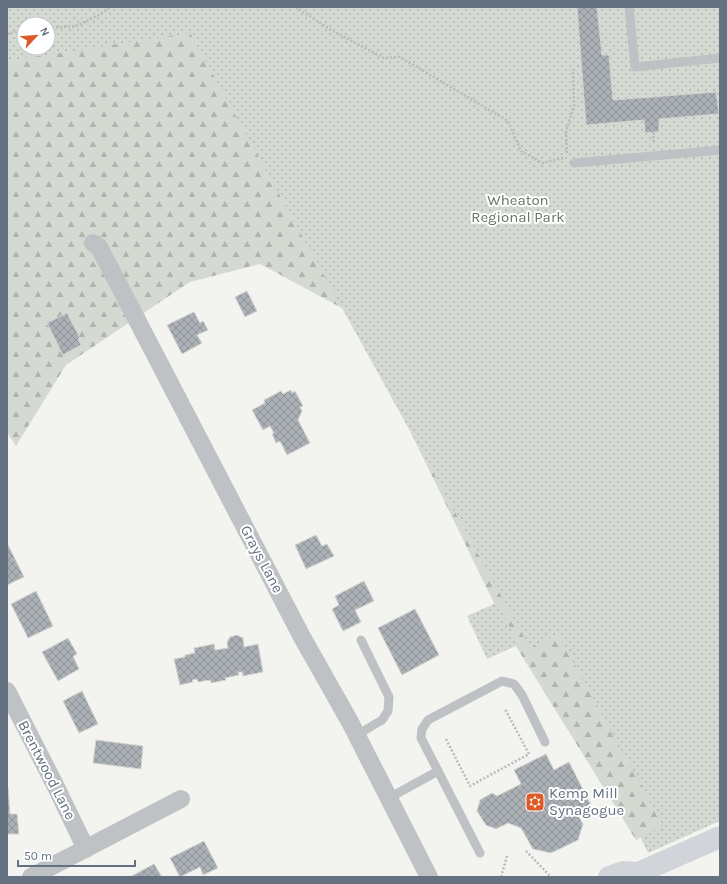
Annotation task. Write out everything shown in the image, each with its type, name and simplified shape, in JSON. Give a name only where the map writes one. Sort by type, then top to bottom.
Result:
[{"type":"street","name":"Grays Lane","points":[[93,243],[99,247],[302,637],[357,736],[429,877]]},
{"type":"street","name":"Brentwood Lane","points":[[7,691],[86,849]]},
{"type":"street","points":[[31,877],[181,799]]},
{"type":"street","points":[[609,877],[623,872],[641,874],[720,837]]},
{"type":"lane","points":[[629,7],[635,67],[720,58]]},
{"type":"lane","points":[[574,163],[720,150]]},
{"type":"lane","points":[[357,736],[382,720],[388,711],[389,698],[361,640]]},
{"type":"lane","points":[[480,853],[421,738],[422,729],[428,720],[502,681],[514,684],[522,695],[545,742]]},
{"type":"lane","points":[[389,798],[438,771]]},
{"type":"path","points":[[56,27],[76,26],[97,16],[110,7]]},
{"type":"path","points":[[296,7],[331,30],[384,58],[400,57],[508,121],[521,151],[542,163],[566,157],[566,131],[574,106],[573,69]]},
{"type":"path","points":[[446,739],[470,786],[529,754],[505,709]]},
{"type":"path","points":[[526,851],[551,877]]},
{"type":"path","points":[[501,877],[507,856]]},
{"type":"green space","name":"Wheaton Regional Park","points":[[7,7],[559,7],[720,803],[636,840],[512,640],[353,314],[260,264],[190,282],[66,365],[16,446],[7,432]]},
{"type":"green space","name":"Wheaton Regional Park","points":[[7,7],[720,7],[720,821],[648,853],[640,836],[663,826],[558,634],[530,648],[190,33],[56,54],[56,16],[16,16],[16,56],[40,56],[7,61]]},
{"type":"green space","points":[[498,602],[518,645],[487,659],[467,616]]},
{"type":"building","points":[[577,7],[597,7],[602,55],[609,55],[613,100],[716,92],[719,114],[659,119],[659,132],[645,133],[644,120],[586,125]]},
{"type":"building","points":[[247,291],[257,311],[245,317],[235,297]]},
{"type":"building","points":[[194,312],[200,323],[203,321],[208,330],[197,335],[202,343],[182,354],[167,325]]},
{"type":"building","points":[[67,313],[80,338],[78,339],[81,345],[63,355],[47,323]]},
{"type":"building","points":[[291,390],[292,393],[295,391],[303,406],[300,407],[302,411],[298,420],[310,443],[287,455],[280,441],[276,443],[272,434],[274,433],[270,426],[263,430],[252,410],[265,403],[264,400],[281,391],[283,394]]},
{"type":"building","points":[[316,535],[322,546],[327,544],[334,556],[306,569],[295,545]]},
{"type":"building","points":[[7,543],[24,577],[7,585]]},
{"type":"building","points":[[364,581],[374,601],[355,610],[361,622],[343,631],[332,609],[339,605],[335,596]]},
{"type":"building","points":[[36,591],[53,626],[28,638],[11,604]]},
{"type":"building","points":[[415,609],[439,655],[402,675],[378,628]]},
{"type":"building","points":[[237,635],[243,638],[244,647],[258,644],[263,672],[243,676],[242,672],[238,672],[239,675],[225,678],[226,680],[211,683],[210,680],[198,682],[197,679],[192,680],[193,682],[180,685],[174,659],[195,653],[194,648],[214,644],[215,650],[228,648],[227,642],[230,637]]},
{"type":"building","points":[[68,638],[77,654],[73,656],[79,669],[58,681],[42,652]]},
{"type":"building","points":[[82,691],[98,724],[79,733],[63,701]]},
{"type":"building","points":[[96,740],[143,746],[141,769],[93,763]]},
{"type":"building","name":"Kemp Mill Synagogue","points":[[546,754],[554,770],[569,762],[591,805],[576,812],[583,824],[578,840],[551,853],[533,849],[521,828],[508,823],[496,829],[486,825],[477,811],[480,800],[492,793],[497,796],[521,784],[514,770]]},
{"type":"building","points":[[7,787],[10,814],[17,814],[19,834],[7,834]]},
{"type":"building","points":[[204,841],[218,868],[203,875],[200,867],[180,877],[170,858]]},
{"type":"building","points":[[154,864],[162,877],[130,877]]},
{"type":"place","name":"Kemp Mill Synagogue","points":[[535,802]]}]
